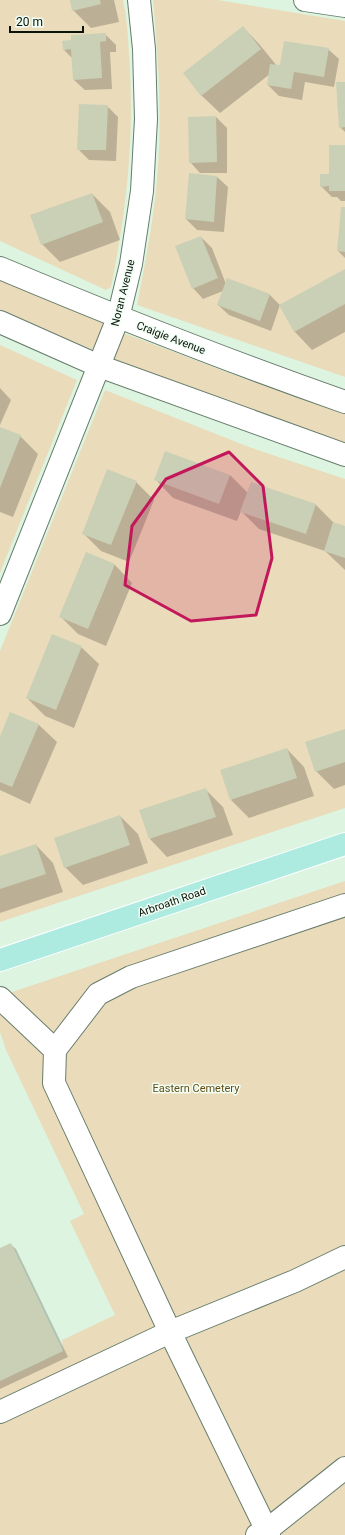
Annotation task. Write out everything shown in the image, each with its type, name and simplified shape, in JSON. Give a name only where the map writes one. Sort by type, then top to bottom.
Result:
[{"type":"main road","name":"Arbroath Road","points":[[0,960],[345,844]]},
{"type":"street","name":"Noran Avenue","points":[[0,614],[118,318],[131,264],[142,191],[146,119],[144,49],[139,0]]},
{"type":"street","points":[[305,0],[345,6]]},
{"type":"street","name":"Craigie Avenue","points":[[0,268],[118,318],[252,369],[345,402]]},
{"type":"street","points":[[0,322],[99,366],[345,455]]},
{"type":"street","points":[[345,905],[131,977],[98,994],[56,1050],[54,1083],[264,1533],[345,1468]]},
{"type":"street","points":[[0,998],[56,1050]]},
{"type":"street","points":[[0,1412],[170,1332],[295,1281],[345,1257]]},
{"type":"highlighted area","points":[[229,452],[263,486],[272,558],[256,615],[191,621],[125,585],[132,526],[166,479]]},
{"type":"green space","points":[[0,0],[123,0],[127,27],[131,84],[130,142],[125,200],[117,258],[111,287],[106,290],[0,241]]},
{"type":"green space","points":[[153,0],[218,0],[345,21],[345,377],[137,305],[147,253],[157,184],[159,146],[159,84]]},
{"type":"green space","points":[[0,279],[103,323],[104,329],[96,348],[91,349],[0,311]]},
{"type":"green space","points":[[126,334],[248,380],[345,414],[345,443],[238,406],[116,360],[113,354],[120,336]]},
{"type":"green space","points":[[0,345],[77,380],[0,573]]},
{"type":"green space","points":[[105,390],[249,447],[345,479],[345,808],[0,922],[0,651]]},
{"type":"green space","name":"Eastern Cemetery","points":[[345,881],[345,1535],[0,1535],[0,1381],[63,1351],[62,1340],[115,1315],[70,1221],[84,1214],[6,1050],[0,1032],[0,996]]},
{"type":"building","points":[[70,0],[100,0],[101,4],[72,11]]},
{"type":"building","points":[[243,26],[261,49],[201,96],[183,73]]},
{"type":"building","points":[[106,33],[106,41],[100,42],[102,78],[73,80],[71,49],[63,50],[62,41],[71,40],[71,35]]},
{"type":"building","points":[[284,41],[329,48],[324,77],[294,72],[291,89],[267,85],[270,64],[280,65]]},
{"type":"building","points":[[336,82],[345,82],[345,127],[339,128]]},
{"type":"building","points":[[79,104],[108,105],[106,150],[77,150]]},
{"type":"building","points":[[216,116],[217,162],[189,163],[188,117]]},
{"type":"building","points":[[329,145],[345,145],[345,191],[329,191],[329,186],[320,187],[320,174],[329,174]]},
{"type":"building","points":[[189,173],[217,176],[214,222],[185,219]]},
{"type":"building","points":[[92,193],[103,222],[41,245],[30,215]]},
{"type":"building","points":[[341,207],[345,207],[345,252],[337,251]]},
{"type":"building","points":[[201,236],[218,278],[192,289],[175,246]]},
{"type":"building","points":[[345,269],[345,304],[294,332],[279,305]]},
{"type":"building","points":[[227,278],[270,294],[260,321],[217,305]]},
{"type":"building","points":[[0,427],[21,435],[0,488]]},
{"type":"building","points":[[165,451],[230,475],[219,504],[154,480]]},
{"type":"building","points":[[107,469],[137,481],[111,545],[82,534]]},
{"type":"building","points":[[251,482],[316,504],[306,534],[240,512]]},
{"type":"building","points":[[333,522],[345,526],[345,558],[324,551]]},
{"type":"building","points":[[86,552],[115,564],[88,629],[59,617]]},
{"type":"building","points":[[52,634],[82,646],[56,710],[26,698]]},
{"type":"building","points":[[10,712],[39,724],[12,787],[0,782],[0,736]]},
{"type":"building","points":[[345,729],[345,762],[315,772],[305,742]]},
{"type":"building","points":[[287,748],[297,778],[230,800],[220,770]]},
{"type":"building","points":[[206,788],[216,817],[149,839],[139,810]]},
{"type":"building","points":[[120,815],[130,845],[64,868],[54,838]]},
{"type":"building","points":[[36,844],[46,874],[0,889],[0,856]]},
{"type":"building","points":[[11,1243],[63,1351],[0,1381],[0,1248]]}]
